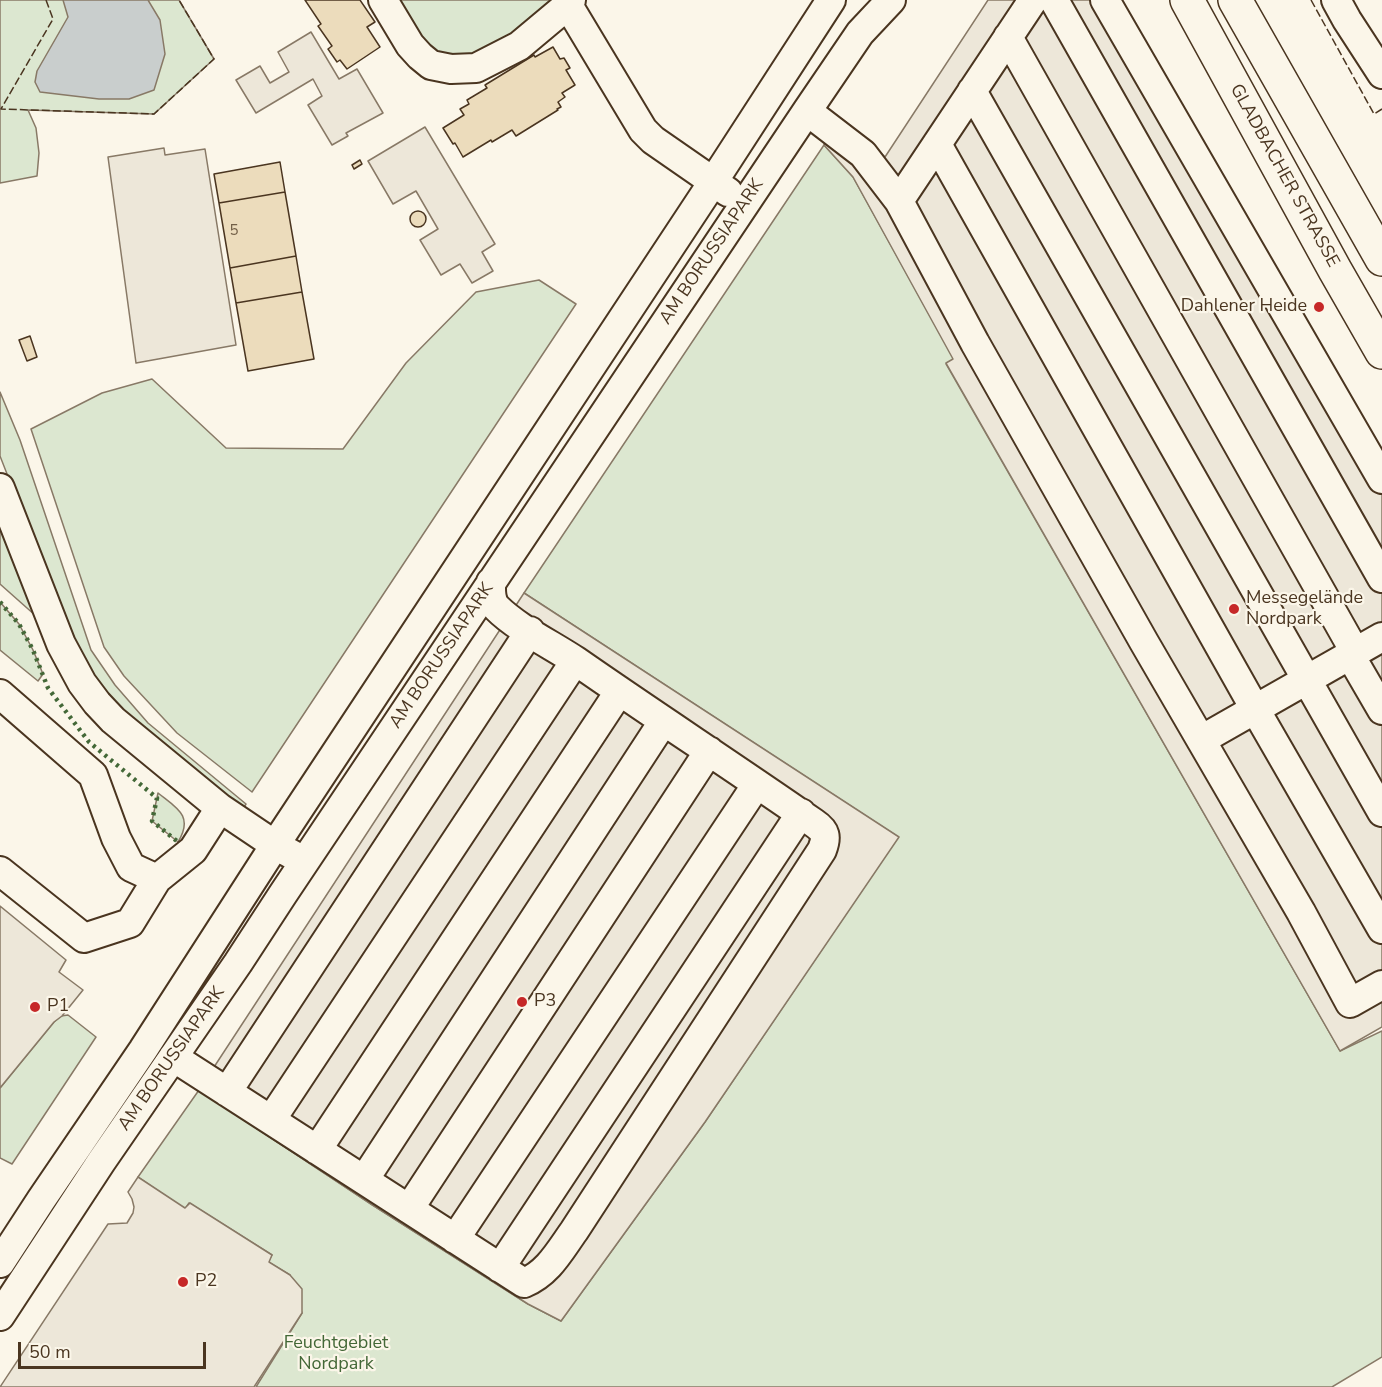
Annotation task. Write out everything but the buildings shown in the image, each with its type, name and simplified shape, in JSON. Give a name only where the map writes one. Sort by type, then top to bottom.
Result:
[{"type":"main road","name":"GLADBACHER STRASSE","points":[[1187,0],[1382,352]]},
{"type":"main road","points":[[1235,0],[1382,260]]},
{"type":"street","points":[[382,0],[410,45],[420,56],[431,65],[451,69],[476,68],[519,46],[569,2],[644,130],[653,140],[745,203]]},
{"type":"street","name":"AM BORUSSIAPARK","points":[[0,1263],[149,1040],[831,0]]},
{"type":"street","name":"AM BORUSSIAPARK","points":[[0,1316],[807,111],[861,33],[891,0]]},
{"type":"street","points":[[899,201],[1033,0]]},
{"type":"street","points":[[1054,0],[1382,578]]},
{"type":"street","points":[[1105,0],[1382,479]]},
{"type":"street","points":[[1336,0],[1382,74]]},
{"type":"street","points":[[1008,37],[1382,710]]},
{"type":"street","points":[[972,92],[1382,812]]},
{"type":"street","points":[[807,111],[863,154],[899,201],[981,354],[1200,740],[1301,912],[1350,1003],[1382,985]]},
{"type":"street","points":[[937,144],[1255,709],[1382,929]]},
{"type":"street","points":[[0,488],[71,664],[97,703],[113,720],[220,808],[275,845],[305,861]]},
{"type":"street","points":[[173,1057],[524,1283],[548,1268],[574,1232],[822,850],[825,841],[823,829],[801,813],[507,618],[494,606],[491,582]]},
{"type":"street","points":[[227,1092],[530,632]]},
{"type":"street","points":[[1200,740],[1382,637]]},
{"type":"street","points":[[271,1120],[575,661]]},
{"type":"street","points":[[317,1150],[619,692]]},
{"type":"street","points":[[0,694],[93,775],[116,837],[131,867],[157,879]]},
{"type":"street","points":[[364,1180],[663,722]]},
{"type":"street","points":[[409,1209],[709,751]]},
{"type":"street","points":[[455,1239],[757,784]]},
{"type":"street","points":[[0,871],[84,938],[130,923],[157,879],[193,850],[220,808]]},
{"type":"street","points":[[500,1268],[801,813]]},
{"type":"green space","points":[[0,0],[179,0],[214,59],[154,114],[28,110],[36,128],[39,153],[37,176],[0,183]]},
{"type":"green space","points":[[396,0],[551,0],[536,17],[505,40],[469,60],[435,55]]},
{"type":"green space","name":"Feuchtgebiet Nordpark","points":[[824,145],[853,177],[954,359],[946,364],[1340,1051],[1382,1031],[1382,1357],[1332,1387],[256,1387],[302,1313],[290,1275],[268,1262],[272,1255],[189,1203],[185,1209],[138,1177],[199,1090],[371,1204],[528,1304],[561,1321],[705,1122],[898,837],[524,593]]},
{"type":"green space","points":[[539,280],[576,304],[252,792],[177,733],[124,676],[104,647],[31,429],[102,393],[152,379],[226,448],[343,449],[406,363],[476,292]]},
{"type":"green space","points":[[0,392],[20,440],[91,650],[115,685],[148,723],[246,804],[243,809],[124,714],[87,670],[0,456]]},
{"type":"green space","points":[[0,525],[36,616],[0,584]]},
{"type":"green space","points":[[0,602],[19,624],[33,650],[43,674],[38,681],[0,650]]},
{"type":"green space","points":[[158,793],[177,808],[184,819],[183,833],[178,842],[152,821]]},
{"type":"green space","points":[[68,1015],[96,1037],[12,1164],[0,1158],[0,1088],[54,1022],[61,1016]]},
{"type":"shaded area","points":[[63,0],[148,0],[160,20],[165,54],[154,90],[129,99],[99,99],[40,92],[35,82],[37,71],[68,17]]},
{"type":"shaded area","name":"Messegelände Nordpark","points":[[988,0],[1112,0],[1382,461],[1382,1027],[1340,1051],[946,363],[953,359],[853,177],[824,145],[842,119],[885,157]]},
{"type":"shaded area","points":[[311,32],[339,79],[357,69],[383,113],[346,133],[348,136],[332,145],[308,105],[322,96],[313,79],[256,113],[236,80],[260,66],[270,83],[289,72],[278,52]]},
{"type":"shaded area","points":[[425,127],[495,244],[482,252],[493,271],[472,283],[460,264],[441,275],[420,240],[438,229],[416,191],[393,204],[368,161]]},
{"type":"shaded area","points":[[164,148],[165,155],[205,149],[236,345],[136,363],[108,157]]},
{"type":"shaded area","name":"P3","points":[[524,593],[899,837],[705,1122],[561,1321],[528,1304],[371,1204],[199,1090]]},
{"type":"shaded area","name":"P1","points":[[0,906],[66,960],[59,972],[83,990],[0,1088]]},
{"type":"shaded area","name":"P2","points":[[138,1177],[185,1208],[190,1203],[272,1255],[269,1262],[290,1275],[302,1289],[302,1313],[254,1387],[0,1387],[108,1224],[127,1223],[134,1207],[128,1192]]},
{"type":"hedge","points":[[0,602],[19,624],[33,650],[48,688],[89,742],[157,798],[152,821],[178,842]]},
{"type":"fence","points":[[46,0],[53,19],[1,109],[154,114],[214,59],[179,0]]},
{"type":"fence","points":[[1311,0],[1374,114],[1382,109]]},
{"type":"place","name":"Dahlener Heide","points":[[1319,307]]},
{"type":"place","name":"Messegelände Nordpark","points":[[1234,609]]},
{"type":"place","name":"P3","points":[[522,1002]]},
{"type":"place","name":"P1","points":[[35,1007]]},
{"type":"place","name":"P2","points":[[183,1282]]}]
